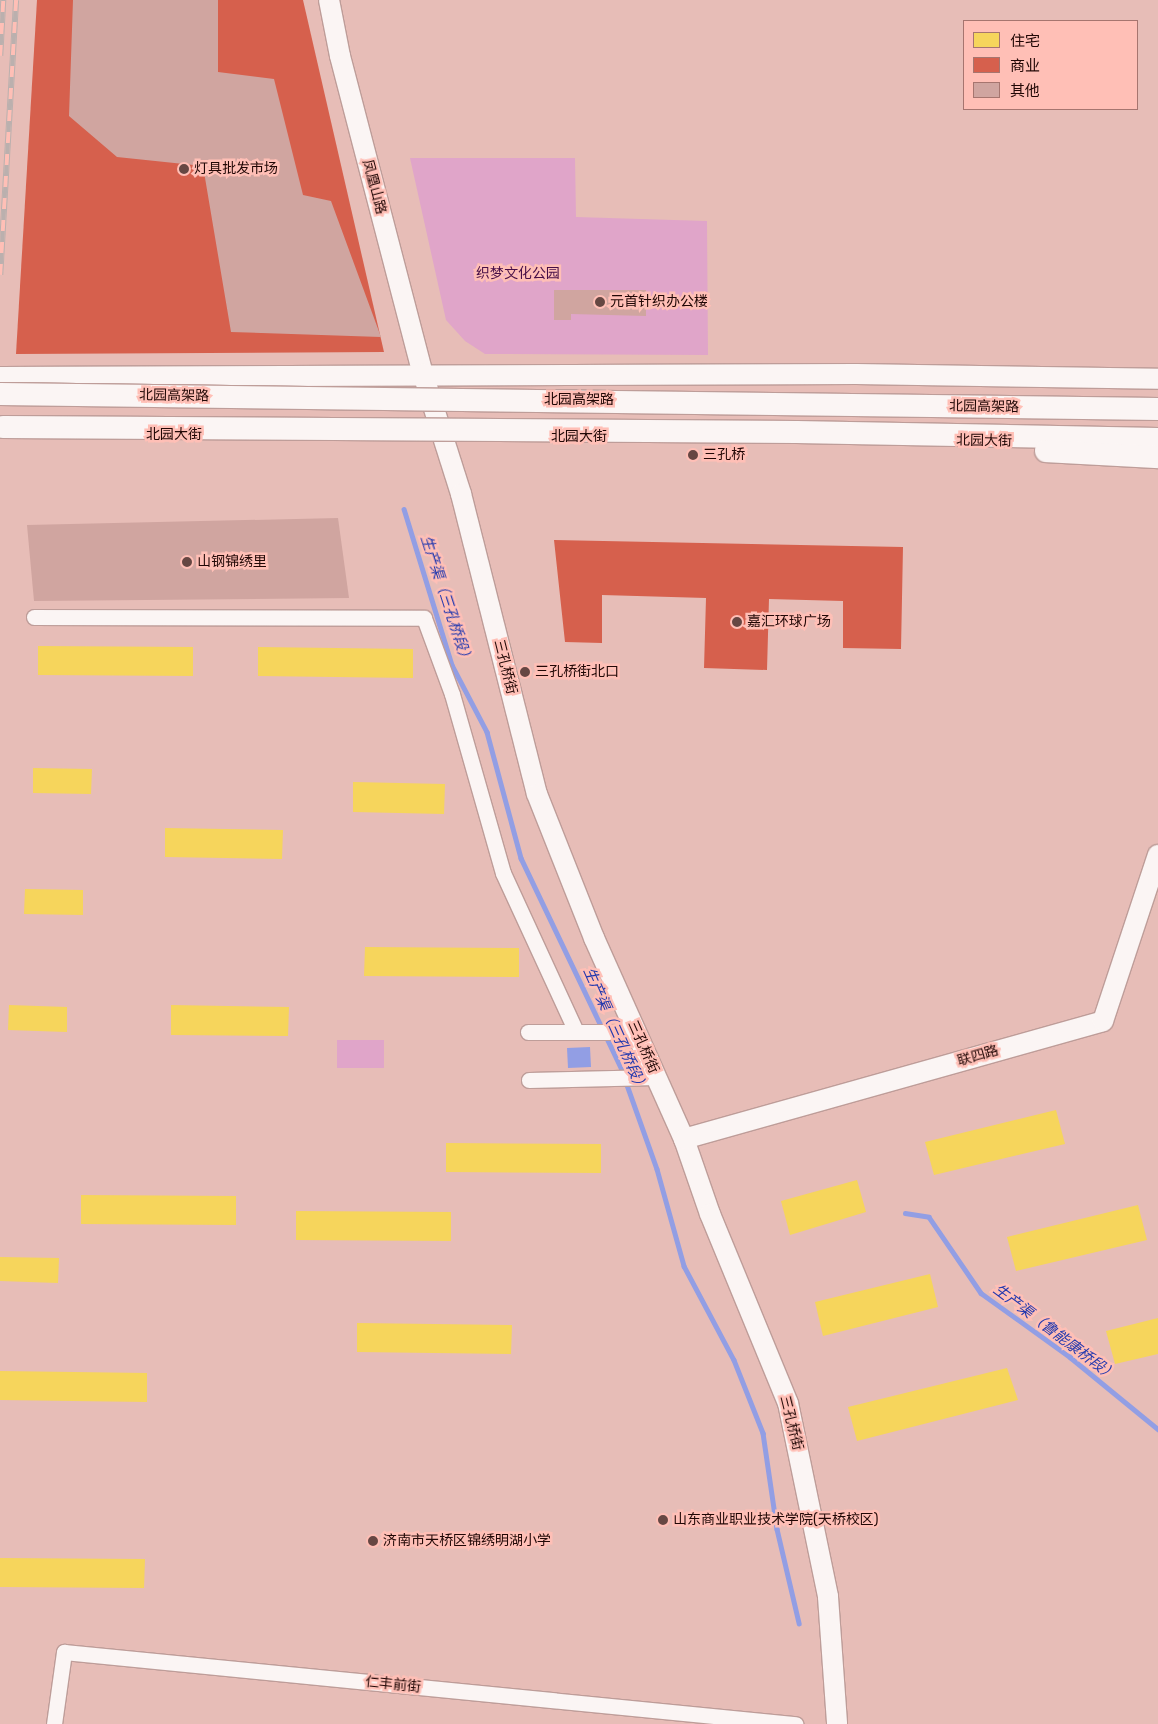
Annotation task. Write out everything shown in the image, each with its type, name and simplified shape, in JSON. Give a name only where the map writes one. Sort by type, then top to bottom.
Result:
[{"type":"highway","name":"北园高架路","points":[[0,394],[1158,409]]},
{"type":"highway","points":[[1,430],[796,432],[1158,439]]},
{"type":"highway","points":[[796,432],[874,435],[988,447],[1158,457]]},
{"type":"main road","name":"凤凰山路","points":[[329,0],[340,56],[423,374]]},
{"type":"main road","points":[[0,377],[423,374],[856,374],[1158,379]]},
{"type":"main road","name":"三孔桥街","points":[[423,374],[444,438],[537,794],[594,938],[684,1139],[710,1214],[788,1403],[828,1597],[837,1724]]},
{"type":"main road","name":"北园大街","points":[[1,430],[444,438],[745,437],[1158,444]]},
{"type":"main road","name":"联四路","points":[[684,1139],[1103,1021],[1158,854]]},
{"type":"street","points":[[34,617],[424,618],[452,694],[503,873],[576,1032]]},
{"type":"street","points":[[528,1032],[636,1032]]},
{"type":"street","points":[[528,1080],[656,1076]]},
{"type":"street","name":"仁丰前街","points":[[54,1724],[64,1652],[795,1724]]},
{"type":"green space","name":"织梦文化公园","points":[[410,158],[575,158],[576,217],[707,221],[708,355],[485,354],[465,341],[446,320]]},
{"type":"green space","points":[[337,1040],[384,1040],[384,1068],[337,1068]]},
{"type":"water","points":[[590,1047],[591,1067],[568,1068],[567,1048]]},
{"type":"building: 住宅","points":[[38,646],[193,647],[193,676],[38,675]]},
{"type":"building: 住宅","points":[[258,647],[413,649],[413,678],[258,676]]},
{"type":"building: 住宅","points":[[33,768],[92,769],[91,794],[33,793]]},
{"type":"building: 住宅","points":[[353,782],[445,784],[444,814],[353,812]]},
{"type":"building: 住宅","points":[[165,828],[283,830],[282,859],[165,857]]},
{"type":"building: 住宅","points":[[25,889],[83,890],[83,915],[24,914]]},
{"type":"building: 住宅","points":[[365,947],[519,948],[519,977],[364,976]]},
{"type":"building: 住宅","points":[[9,1005],[67,1007],[67,1032],[8,1030]]},
{"type":"building: 住宅","points":[[171,1005],[289,1007],[288,1036],[171,1035]]},
{"type":"building: 住宅","points":[[1056,1110],[1065,1144],[934,1175],[925,1142]]},
{"type":"building: 住宅","points":[[446,1143],[601,1144],[601,1173],[446,1172]]},
{"type":"building: 住宅","points":[[857,1180],[866,1212],[790,1235],[781,1201]]},
{"type":"building: 住宅","points":[[81,1195],[236,1196],[236,1225],[81,1224]]},
{"type":"building: 住宅","points":[[1138,1205],[1147,1240],[1016,1271],[1007,1237]]},
{"type":"building: 住宅","points":[[296,1211],[451,1212],[451,1241],[296,1240]]},
{"type":"building: 住宅","points":[[0,1257],[59,1258],[58,1283],[0,1281]]},
{"type":"building: 住宅","points":[[930,1274],[938,1307],[823,1336],[815,1302]]},
{"type":"building: 住宅","points":[[1158,1318],[1158,1354],[1115,1364],[1106,1331]]},
{"type":"building: 住宅","points":[[357,1323],[512,1325],[511,1354],[357,1352]]},
{"type":"building: 住宅","points":[[1007,1368],[1018,1400],[857,1441],[848,1407]]},
{"type":"building: 住宅","points":[[0,1371],[147,1373],[147,1402],[0,1400]]},
{"type":"building: 住宅","points":[[0,1558],[145,1559],[144,1588],[0,1587]]},
{"type":"building: 商业","name":"灯具批发市场","points":[[37,0],[303,0],[384,352],[16,354]]},
{"type":"building: 商业","name":"嘉汇环球广场","points":[[554,540],[903,547],[901,649],[843,648],[843,601],[769,599],[767,670],[704,668],[706,598],[602,595],[602,643],[565,642]]},
{"type":"building: 其他","points":[[73,0],[218,0],[218,72],[274,79],[303,195],[331,201],[381,337],[231,332],[203,166],[117,157],[69,116]]},
{"type":"building: 其他","name":"元首针织办公楼","points":[[554,290],[646,290],[646,316],[571,314],[571,320],[554,320]]},
{"type":"building: 其他","name":"山钢锦绣里","points":[[338,518],[349,598],[34,601],[27,525]]},
{"type":"waterway","name":"生产渠（三孔桥段）","points":[[404,509],[452,665],[487,732],[521,858],[624,1074]]},
{"type":"waterway","name":"生产渠（三孔桥段）","points":[[626,1082],[657,1169],[684,1266],[734,1360],[763,1433],[777,1529],[799,1623]]},
{"type":"waterway","name":"生产渠（鲁能康桥段）","points":[[905,1213],[929,1217],[981,1293],[1070,1357],[1158,1429]]},
{"type":"railway","points":[[0,56],[3,0]]},
{"type":"railway","points":[[0,275],[16,0]]},
{"type":"place","name":"灯具批发市场","points":[[184,169]]},
{"type":"place","name":"元首针织办公楼","points":[[600,302]]},
{"type":"place","name":"三孔桥","points":[[693,455]]},
{"type":"place","name":"山钢锦绣里","points":[[187,562]]},
{"type":"place","name":"嘉汇环球广场","points":[[737,622]]},
{"type":"place","name":"三孔桥街北口","points":[[525,672]]},
{"type":"place","name":"山东商业职业技术学院(天桥校区)","points":[[663,1520]]},
{"type":"place","name":"济南市天桥区锦绣明湖小学","points":[[373,1541]]}]
